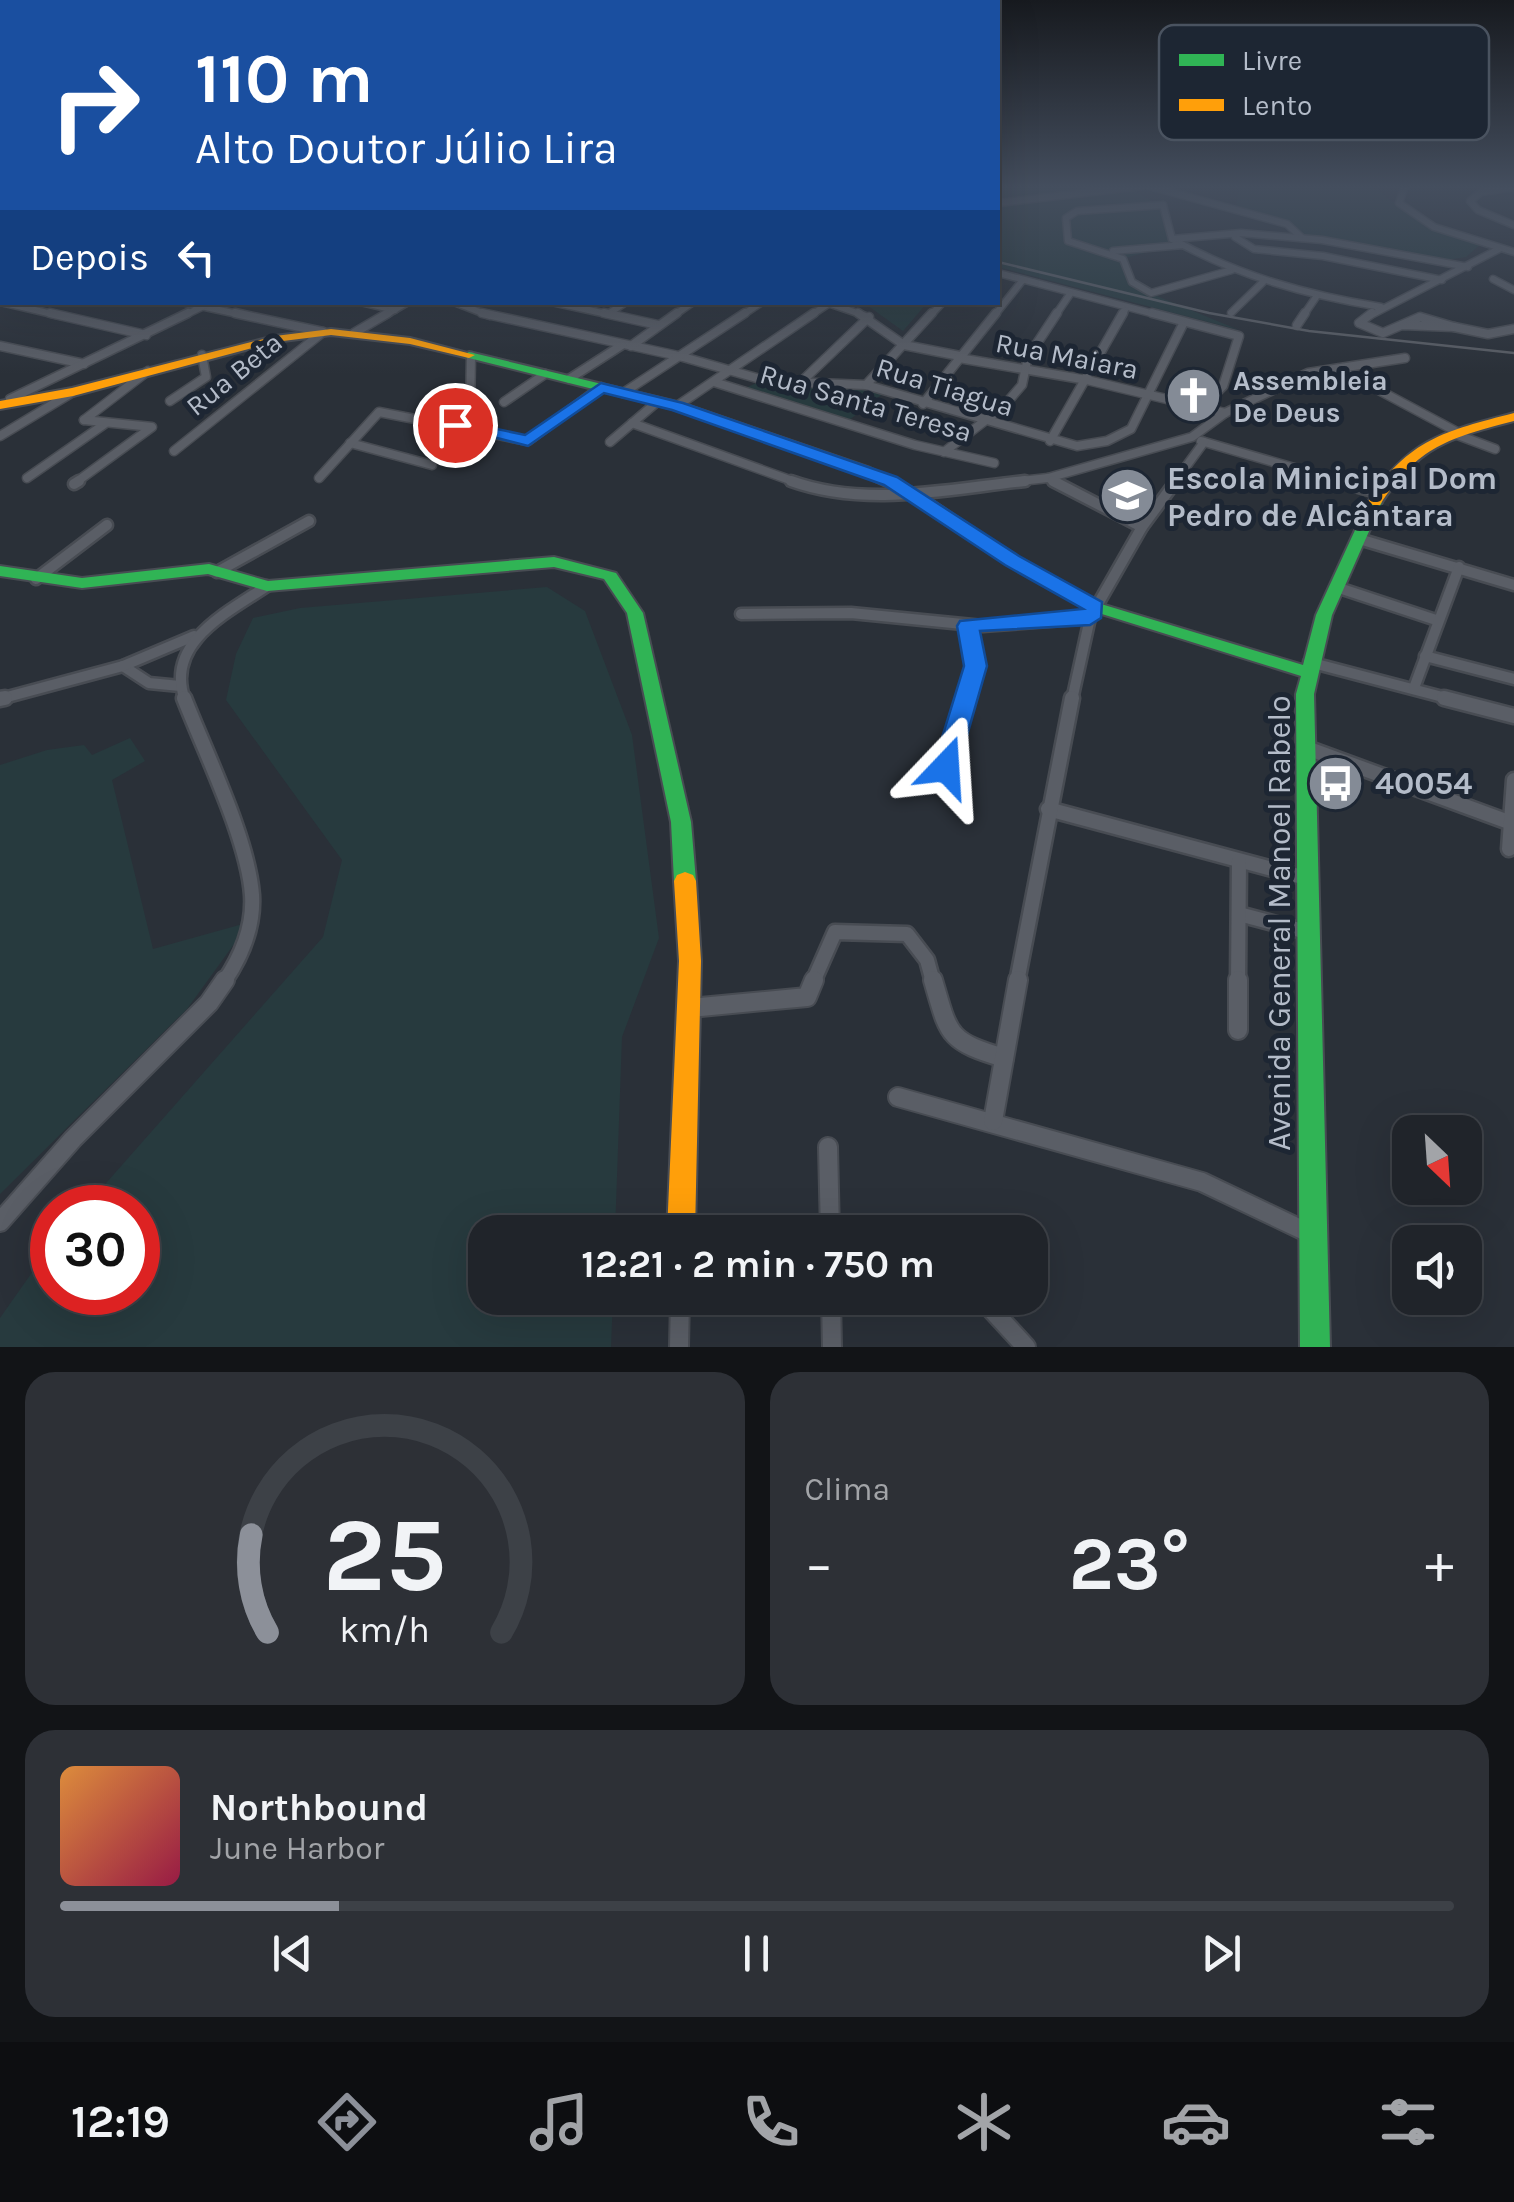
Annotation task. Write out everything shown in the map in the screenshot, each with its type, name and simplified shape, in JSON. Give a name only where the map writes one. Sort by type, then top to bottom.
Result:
[{"type":"main road","points":[[8,401],[73,392],[202,354],[322,332],[354,333],[471,356],[677,406],[866,471],[912,493],[1093,613],[1308,667]]},
{"type":"main road","name":"Avenida General Manoel Rabelo","points":[[1315,1347],[1304,747],[1308,667],[1336,587],[1380,493],[1403,460],[1457,434],[1514,417]]},
{"type":"main road","points":[[0,571],[82,583],[182,570],[216,572],[267,586],[528,562],[580,565],[610,576],[635,613],[673,776],[685,870],[690,1008],[682,1215]]},
{"type":"street","points":[[1090,249],[1123,258],[1132,282],[1151,292],[1232,270]]},
{"type":"street","points":[[1104,253],[1145,249]]},
{"type":"street","points":[[1191,249],[1263,282],[1316,297],[1381,306]]},
{"type":"street","points":[[1254,249],[1442,280]]},
{"type":"street","points":[[1294,253],[1296,249]]},
{"type":"street","points":[[1362,249],[1468,268]]},
{"type":"street","points":[[1514,252],[1499,249],[1468,268],[1381,306],[1360,323],[1388,333],[1420,317],[1488,334],[1514,328]]},
{"type":"street","points":[[1000,274],[1125,310],[1240,336],[1223,386],[1204,406]]},
{"type":"street","points":[[1493,279],[1514,290]]},
{"type":"street","points":[[922,404],[1022,281]]},
{"type":"street","points":[[1231,313],[1263,282]]},
{"type":"street","points":[[944,452],[1004,407],[1022,384],[1024,369],[1040,337],[1070,294]]},
{"type":"street","points":[[1297,325],[1316,297]]},
{"type":"street","points":[[29,305],[146,335]]},
{"type":"street","points":[[8,401],[208,305],[322,332]]},
{"type":"street","points":[[374,305],[395,310]]},
{"type":"street","points":[[354,333],[403,305]]},
{"type":"street","name":"Rua Tiagua","points":[[461,305],[758,379],[866,385],[1050,441],[1086,446],[1125,434],[1150,395],[1183,324]]},
{"type":"street","points":[[566,305],[658,324]]},
{"type":"street","points":[[608,314],[622,305]]},
{"type":"street","points":[[569,380],[688,305]]},
{"type":"street","points":[[624,393],[758,305]]},
{"type":"street","points":[[677,406],[719,383],[825,305]]},
{"type":"street","name":"Rua Maiara","points":[[834,305],[869,317],[904,345],[1087,380],[1225,413]]},
{"type":"street","points":[[866,385],[941,305]]},
{"type":"street","points":[[1050,441],[1125,310]]},
{"type":"street","points":[[800,383],[869,317]]},
{"type":"street","name":"Rua Beta","points":[[174,451],[322,332]]},
{"type":"street","points":[[0,346],[85,364]]},
{"type":"street","points":[[170,401],[206,377],[202,354]]},
{"type":"street","points":[[471,356],[470,414],[485,431]]},
{"type":"street","points":[[632,422],[817,490],[860,496],[912,493],[1048,478],[1192,437],[1225,413],[1308,373],[1343,371],[1404,358]]},
{"type":"street","points":[[74,484],[152,427],[84,420],[148,371]]},
{"type":"street","points":[[1343,371],[1457,434],[1495,449]]},
{"type":"street","points":[[504,402],[545,374]]},
{"type":"street","points":[[719,383],[758,379]]},
{"type":"street","name":"Rua Santa Teresa","points":[[719,383],[944,452],[994,463]]},
{"type":"street","points":[[318,478],[379,412],[528,441],[601,388]]},
{"type":"street","points":[[0,436],[73,392]]},
{"type":"street","points":[[610,442],[657,402]]},
{"type":"street","points":[[27,478],[106,423]]},
{"type":"street","points":[[1192,437],[1380,493]]},
{"type":"street","points":[[350,442],[432,465]]},
{"type":"street","points":[[992,1121],[1048,809],[1093,613],[1126,562],[1142,528],[1204,442]]},
{"type":"street","points":[[1048,478],[1142,528]]},
{"type":"street","points":[[216,572],[309,521]]},
{"type":"street","points":[[36,579],[107,525]]},
{"type":"street","points":[[1359,538],[1514,585]]},
{"type":"street","points":[[1414,688],[1458,568]]},
{"type":"street","points":[[0,699],[123,666],[194,636],[267,586]]},
{"type":"street","points":[[1336,587],[1436,620]]},
{"type":"street","points":[[741,614],[852,613],[968,626],[1093,613]]},
{"type":"street","points":[[946,767],[976,666],[968,626]]},
{"type":"street","points":[[0,1222],[73,1140],[209,1003],[235,966],[249,931],[252,896],[245,860],[180,686],[194,636]]},
{"type":"street","points":[[1424,656],[1514,680]]},
{"type":"street","points":[[123,666],[149,683],[180,686]]},
{"type":"street","points":[[1308,667],[1414,688],[1514,716]]},
{"type":"street","points":[[1304,747],[1511,823]]},
{"type":"street","points":[[1509,849],[1514,780]]},
{"type":"street","points":[[1048,809],[1306,878]]},
{"type":"street","points":[[1238,1030],[1239,860]]},
{"type":"street","points":[[1239,914],[1308,932]]},
{"type":"street","points":[[690,1008],[807,998],[836,932],[907,934],[927,960],[946,1025],[963,1046],[1004,1058]]},
{"type":"street","points":[[898,1096],[1222,1189],[1265,1214],[1312,1234]]},
{"type":"street","points":[[828,1147],[830,1215]]},
{"type":"street","points":[[679,1347],[680,1315]]},
{"type":"street","points":[[831,1315],[832,1347]]},
{"type":"street","points":[[997,1315],[1026,1347]]},
{"type":"green space","points":[[1000,249],[1161,249],[1121,259],[1140,289],[1239,330],[1000,268]]},
{"type":"green space","points":[[1375,249],[1475,249],[1466,257],[1440,261]]},
{"type":"green space","points":[[867,305],[925,305],[903,331]]},
{"type":"green space","points":[[759,382],[860,387],[884,393],[848,421],[745,388]]},
{"type":"green space","points":[[547,587],[585,611],[632,735],[659,938],[622,1037],[616,1215],[468,1215],[468,1315],[612,1315],[611,1347],[0,1347],[0,1318],[30,1275],[30,1315],[160,1315],[160,1185],[104,1185],[323,937],[342,860],[226,700],[236,654],[253,618],[300,608]]},
{"type":"green space","points":[[130,738],[145,761],[112,780],[153,949],[250,922],[187,1009],[0,1194],[0,765],[47,750],[84,745],[92,755]]},
{"type":"tram line","points":[[1000,262],[1209,313],[1309,331],[1514,353]]},
{"type":"traffic: fast","points":[[469,355],[677,406],[865,471],[912,493],[1012,561],[1095,607],[1307,672]]},
{"type":"traffic: fast","points":[[1315,1347],[1305,694],[1324,615],[1375,502]]},
{"type":"traffic: fast","points":[[0,571],[82,583],[209,569],[267,586],[554,562],[610,576],[635,613],[681,822],[685,881]]},
{"type":"traffic: slow","points":[[0,405],[73,392],[275,339],[331,332],[410,341],[469,355]]},
{"type":"traffic: slow","points":[[1375,502],[1388,481],[1417,452],[1451,435],[1514,417]]},
{"type":"traffic: slow","points":[[682,1215],[690,961],[685,881]]},
{"type":"place","name":"Assembleia De Deus","points":[[1194,396]]},
{"type":"place","name":"Escola Minicipal Dom Pedro de Alcântara","points":[[1128,496]]},
{"type":"place","name":"40054","points":[[1336,783]]},
{"type":"route","points":[[455,425],[528,441],[601,388],[677,406],[891,481],[1012,560],[1095,607],[1090,618],[968,626],[976,666],[946,767]]}]
